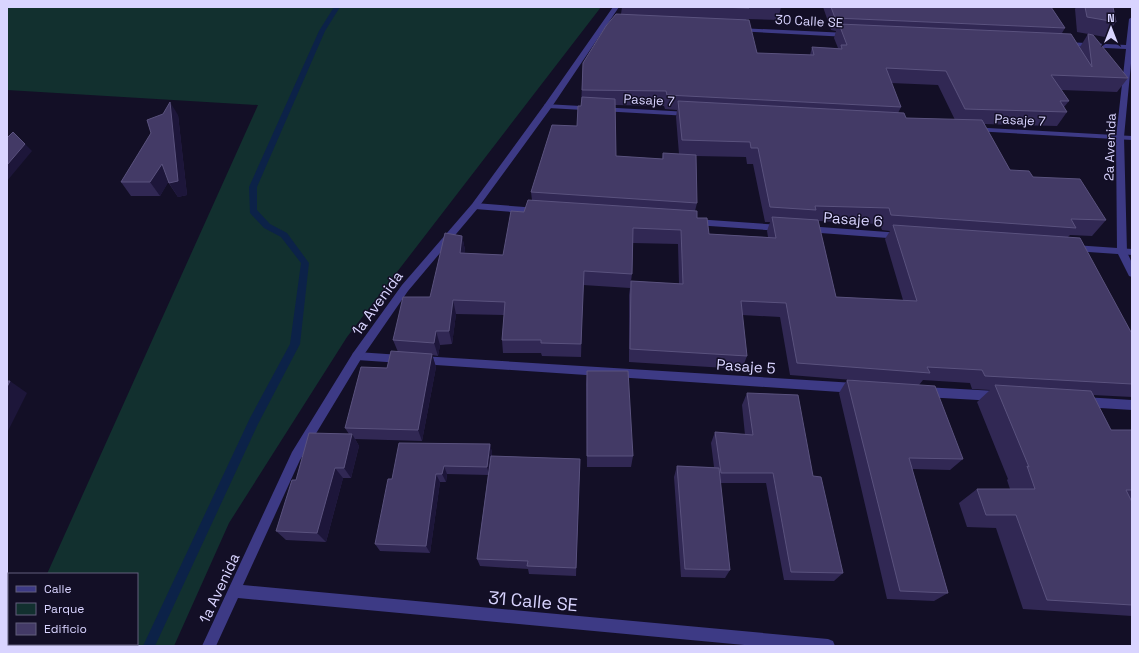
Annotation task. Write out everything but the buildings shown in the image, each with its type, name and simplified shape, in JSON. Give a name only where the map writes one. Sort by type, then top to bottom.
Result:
[{"type":"street","name":"1a Avenida","points":[[209,646],[296,456],[357,356],[405,288],[475,206],[608,24],[616,7]]},
{"type":"street","name":"2a Avenida","points":[[1132,19],[1131,47],[1120,137],[1122,252],[1132,273]]},
{"type":"street","name":"30 Calle SE","points":[[732,30],[859,35]]},
{"type":"street","points":[[1058,44],[1131,47]]},
{"type":"street","name":"Pasaje 7","points":[[548,106],[699,114]]},
{"type":"street","name":"Pasaje 7","points":[[969,129],[1132,138]]},
{"type":"street","points":[[475,206],[546,211]]},
{"type":"street","name":"Pasaje 6","points":[[688,221],[909,237]]},
{"type":"street","points":[[1067,248],[1132,252]]},
{"type":"street","name":"Pasaje 5","points":[[357,356],[863,388]]},
{"type":"street","points":[[911,391],[1006,397]]},
{"type":"street","points":[[1077,402],[1132,405]]},
{"type":"street","name":"31 Calle SE","points":[[235,591],[828,646]]},
{"type":"green space","points":[[7,7],[601,7],[347,337],[229,523],[174,646],[15,645],[138,645],[138,573],[47,573],[258,105],[7,90]]},
{"type":"waterway","points":[[149,646],[254,421],[295,344],[305,263],[284,235],[267,226],[253,211],[253,187],[322,31],[337,7]]}]
